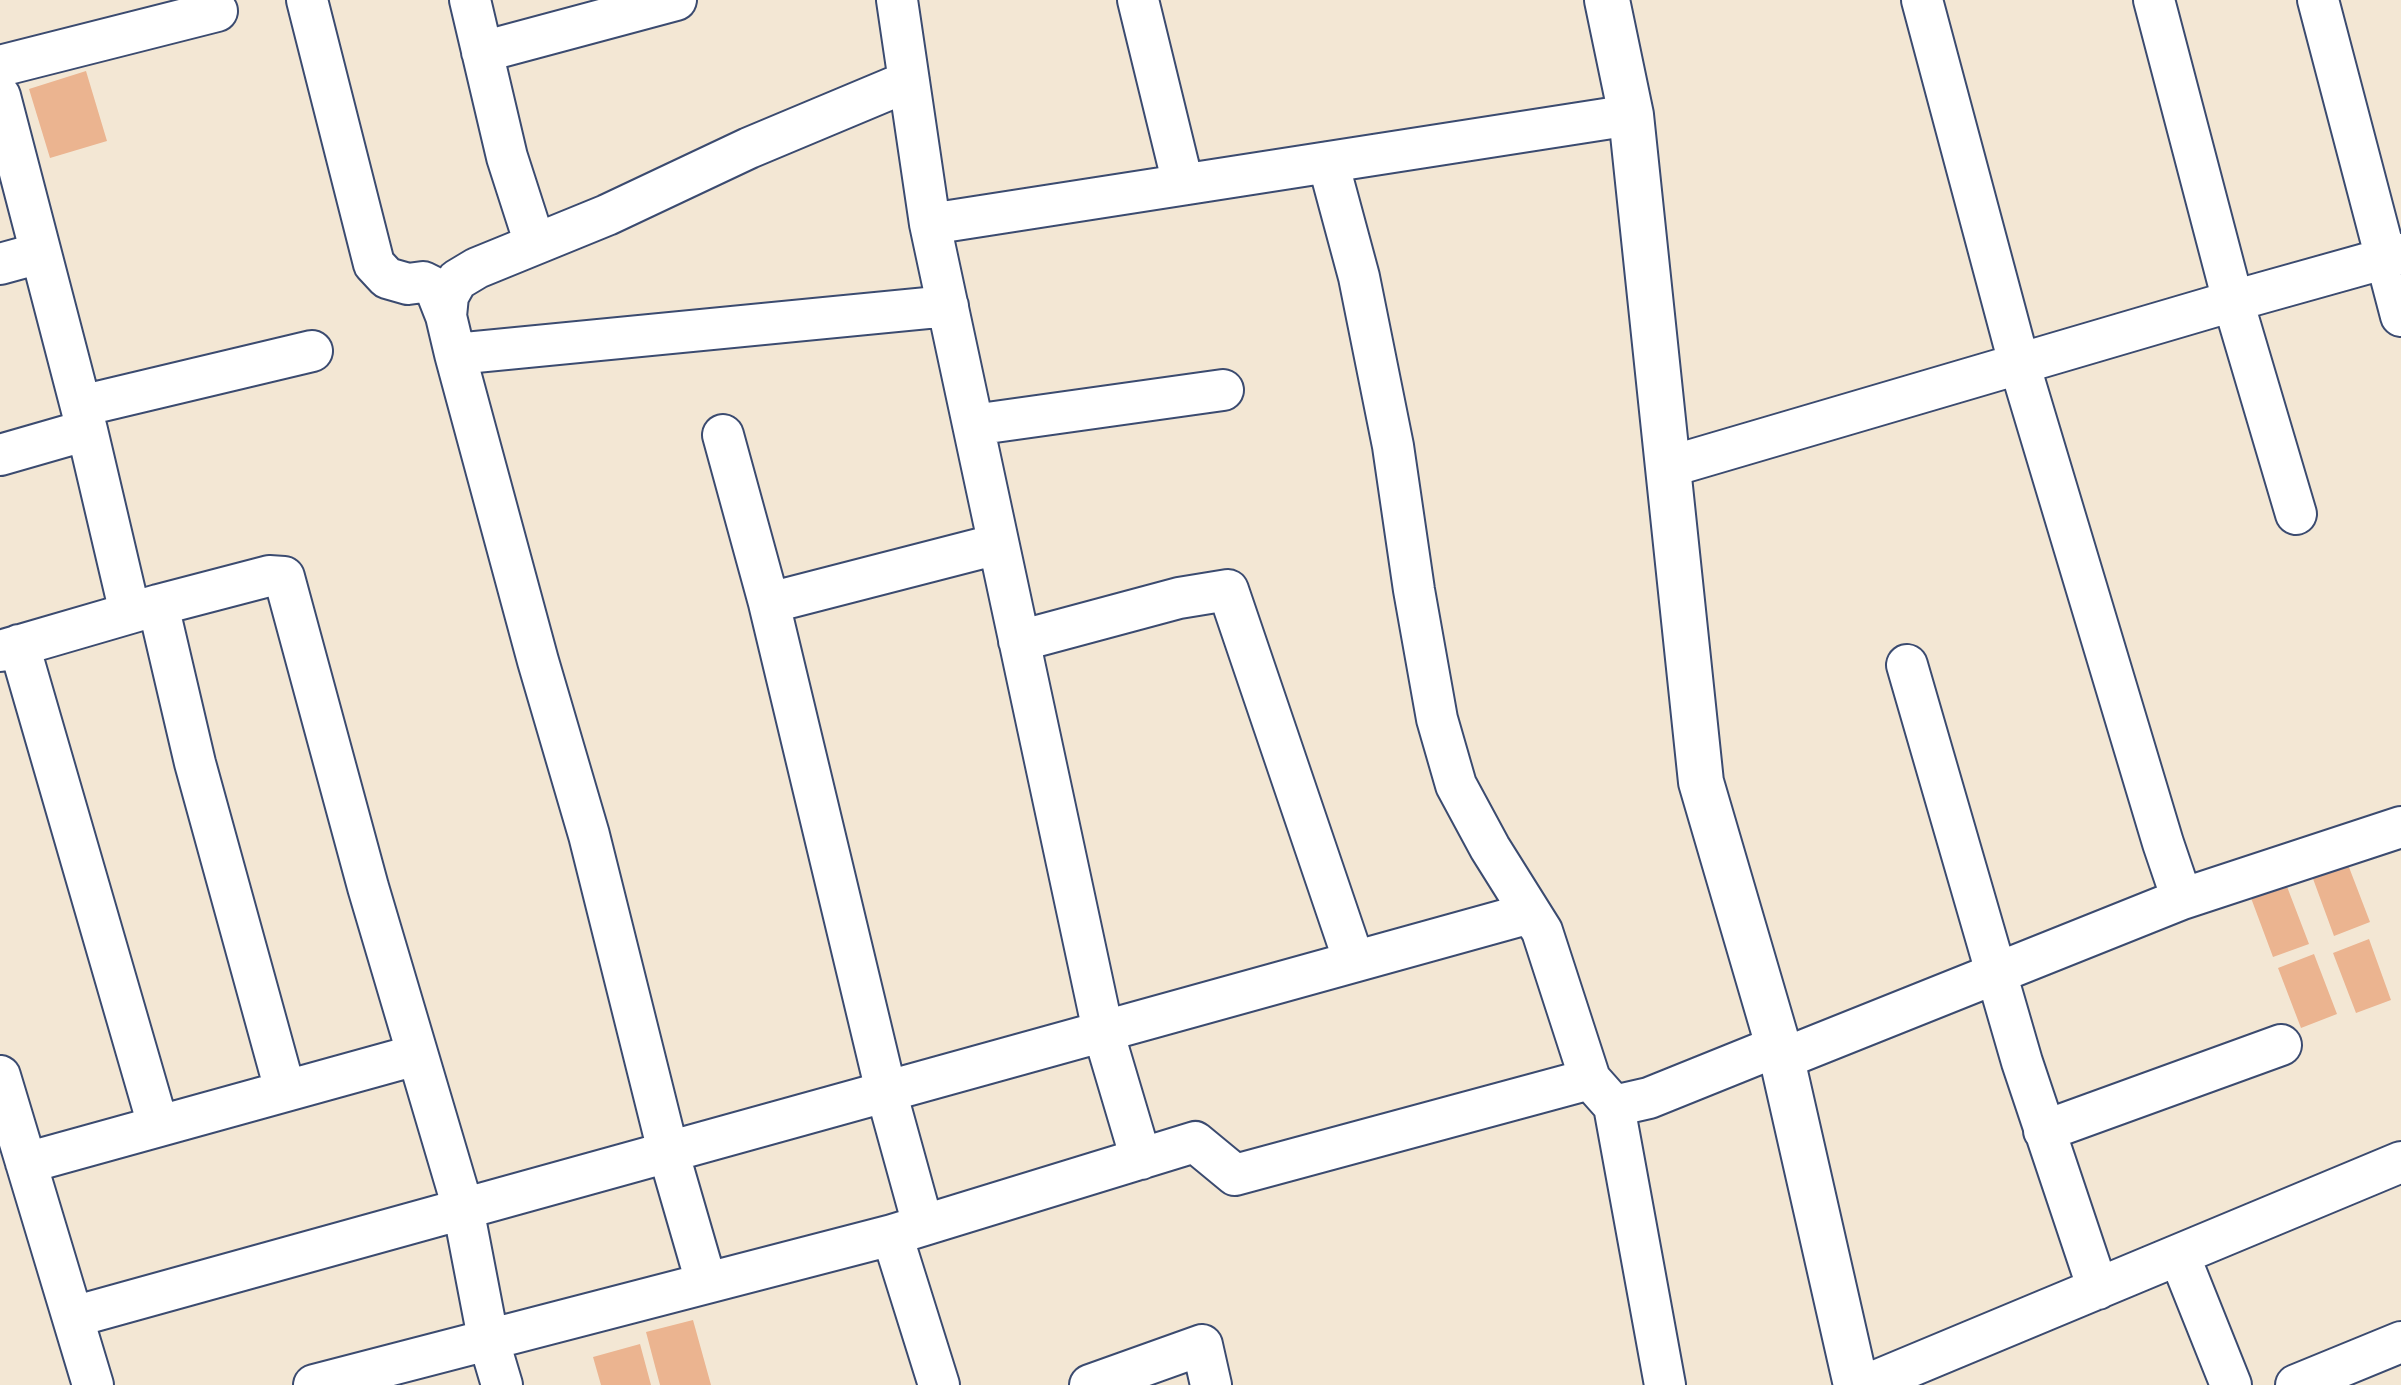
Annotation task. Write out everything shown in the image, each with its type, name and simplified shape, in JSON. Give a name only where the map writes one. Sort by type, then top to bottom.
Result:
[{"type":"street","points":[[307,0],[374,264],[387,278],[408,284],[423,282],[435,288],[450,335],[526,618],[589,835],[668,1151],[706,1282]]},
{"type":"street","points":[[470,0],[507,157],[535,244]]},
{"type":"street","points":[[482,52],[676,0]]},
{"type":"street","points":[[897,0],[930,224],[1103,1031],[1141,1159]]},
{"type":"street","points":[[1138,0],[1183,184]]},
{"type":"street","points":[[1607,0],[1631,115],[1701,782],[1780,1053],[1856,1385]]},
{"type":"street","points":[[1922,0],[2019,363],[2182,899]]},
{"type":"street","points":[[2154,0],[2233,301],[2296,514]]},
{"type":"street","points":[[2318,0],[2394,256],[2401,316]]},
{"type":"street","points":[[0,66],[217,11]]},
{"type":"street","points":[[450,335],[448,296],[457,280],[477,268],[607,215],[749,148],[909,81]]},
{"type":"street","points":[[2,110],[84,418],[195,763],[285,1090]]},
{"type":"street","points":[[930,224],[1631,115]]},
{"type":"street","points":[[1328,162],[1359,277],[1393,446],[1437,719],[1456,785],[1542,931],[1602,1092],[1665,1385]]},
{"type":"street","points":[[0,264],[40,253]]},
{"type":"street","points":[[1668,467],[2394,256]]},
{"type":"street","points":[[450,335],[948,306]]},
{"type":"street","points":[[0,455],[84,418],[312,351]]},
{"type":"street","points":[[973,425],[1223,390]]},
{"type":"street","points":[[723,435],[769,603],[886,1091],[908,1230],[939,1385]]},
{"type":"street","points":[[769,603],[998,544]]},
{"type":"street","points":[[158,1125],[9,648],[269,576],[284,577],[416,1055],[463,1208],[488,1338],[502,1385]]},
{"type":"street","points":[[1019,641],[1179,598],[1228,590],[1354,961]]},
{"type":"street","points":[[1907,665],[2044,1131],[2098,1289]]},
{"type":"street","points":[[314,1385],[908,1230],[1195,1142],[1235,1175],[1602,1092],[1649,1098],[1998,972],[2182,899],[2401,827]]},
{"type":"street","points":[[73,1317],[1530,913]]},
{"type":"street","points":[[2044,1131],[2281,1045]]},
{"type":"street","points":[[26,1163],[416,1055]]},
{"type":"street","points":[[0,1076],[93,1385]]},
{"type":"street","points":[[1866,1385],[2401,1162]]},
{"type":"street","points":[[2179,1255],[2231,1385]]},
{"type":"street","points":[[2296,1385],[2401,1342]]},
{"type":"street","points":[[1090,1385],[1202,1345],[1211,1385]]},
{"type":"building","points":[[86,71],[107,141],[50,158],[29,89]]},
{"type":"building","points":[[2347,862],[2370,922],[2334,936],[2312,876]]},
{"type":"building","points":[[2286,884],[2309,944],[2273,957],[2251,898]]},
{"type":"building","points":[[2369,939],[2391,1000],[2356,1013],[2333,953]]},
{"type":"building","points":[[2314,954],[2337,1014],[2301,1028],[2278,968]]},
{"type":"building","points":[[693,1320],[711,1385],[660,1385],[646,1332]]},
{"type":"building","points":[[640,1344],[651,1385],[601,1385],[593,1357]]}]
